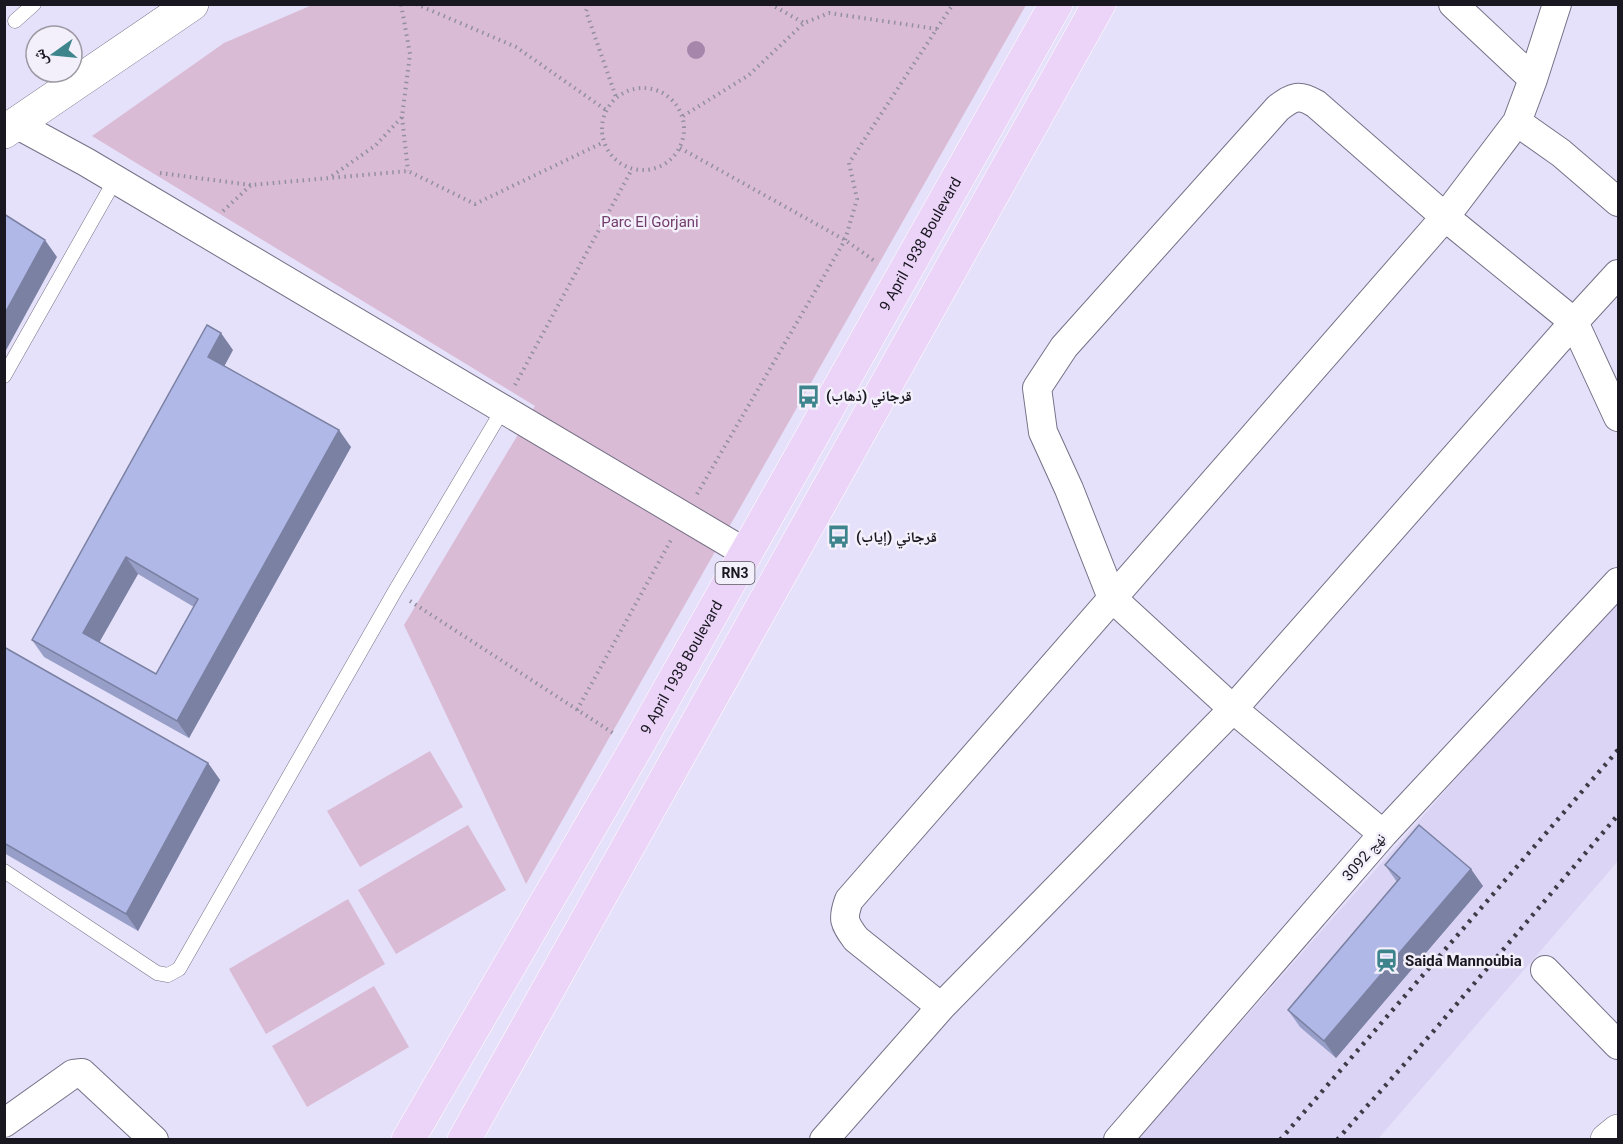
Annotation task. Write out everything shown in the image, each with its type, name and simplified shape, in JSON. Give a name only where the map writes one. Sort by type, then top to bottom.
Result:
[{"type":"main road","name":"9 April 1938 Boulevard","points":[[408,1140],[636,748],[1056,4]]},
{"type":"main road","name":"RN3","points":[[464,1140],[1099,4]]},
{"type":"street","points":[[192,4],[10,128],[115,180],[746,553]]},
{"type":"street","points":[[1453,4],[1533,79]]},
{"type":"street","points":[[941,1007],[856,939],[846,926],[844,914],[849,900],[1445,217],[1517,122],[1557,4]]},
{"type":"street","points":[[1383,834],[1233,709],[1112,598],[1069,489],[1043,432],[1037,388],[1064,347],[1278,108],[1290,99],[1303,97],[1316,104],[1445,217],[1574,322],[1618,417]]},
{"type":"street","points":[[1517,122],[1561,153],[1618,202]]},
{"type":"street","points":[[824,1140],[941,1007],[1233,709],[1618,274]]},
{"type":"street","name":"نهج 3092","points":[[1118,1140],[1383,834],[1618,582]]},
{"type":"street","points":[[1545,970],[1618,1045]]},
{"type":"street","points":[[4,1124],[73,1074],[82,1073],[154,1140]]},
{"type":"lane","points":[[15,21],[34,4]]},
{"type":"lane","points":[[4,376],[115,180]]},
{"type":"lane","points":[[4,871],[157,973],[168,975],[179,969],[394,591],[502,409]]},
{"type":"path","points":[[401,4],[410,54],[402,117],[408,171]]},
{"type":"path","points":[[416,4],[516,47],[606,110]]},
{"type":"path","points":[[589,4],[586,11],[616,97]]},
{"type":"path","points":[[770,4],[804,23]]},
{"type":"path","points":[[577,710],[684,516],[845,240],[857,199],[849,163],[953,4]]},
{"type":"path","points":[[683,116],[749,75],[804,23],[830,13],[937,29]]},
{"type":"path","points":[[646,87],[662,92],[675,102],[683,116],[685,132],[680,148],[670,161],[656,169],[640,171],[632,169],[612,156],[604,142],[602,126],[606,110],[616,97],[630,89],[646,87]]},
{"type":"path","points":[[331,177],[376,145],[402,117]]},
{"type":"path","points":[[157,172],[251,185],[408,171],[475,204],[604,142]]},
{"type":"path","points":[[680,148],[845,240],[901,279]]},
{"type":"path","points":[[502,409],[632,169]]},
{"type":"path","points":[[202,231],[251,185]]},
{"type":"path","points":[[394,591],[636,748]]},
{"type":"shaded area","points":[[1618,595],[1618,861],[1378,1139],[1137,1140]]},
{"type":"green space","name":"Parc El Gorjani","points":[[312,5],[1026,5],[526,884],[404,625],[535,406],[92,136],[224,43]]},
{"type":"green space","points":[[430,751],[463,807],[360,867],[327,811]]},
{"type":"green space","points":[[468,825],[506,890],[396,954],[358,890]]},
{"type":"green space","points":[[348,899],[385,964],[266,1034],[229,969]]},
{"type":"green space","points":[[374,986],[409,1047],[307,1107],[272,1046]]},
{"type":"building","points":[[4,214],[45,240],[4,315]]},
{"type":"building","points":[[207,325],[221,333],[208,357],[339,430],[177,721],[32,640]],"holes":[[[126,557],[198,599],[156,674],[83,633]]]},
{"type":"building","points":[[4,647],[208,763],[126,914],[4,843]]},
{"type":"building","name":"Saida Mannoubia","points":[[1419,825],[1471,869],[1324,1041],[1288,1010],[1400,878],[1385,865]]},
{"type":"railway","points":[[1280,1140],[1618,750]]},
{"type":"railway","points":[[1337,1140],[1432,1033],[1618,815]]},
{"type":"place","name":"قرجاني (ذهاب)","points":[[808,396]]},
{"type":"place","name":"قرجاني (إياب)","points":[[838,537]]},
{"type":"place","name":"Saida Mannoubia","points":[[1387,961]]}]
